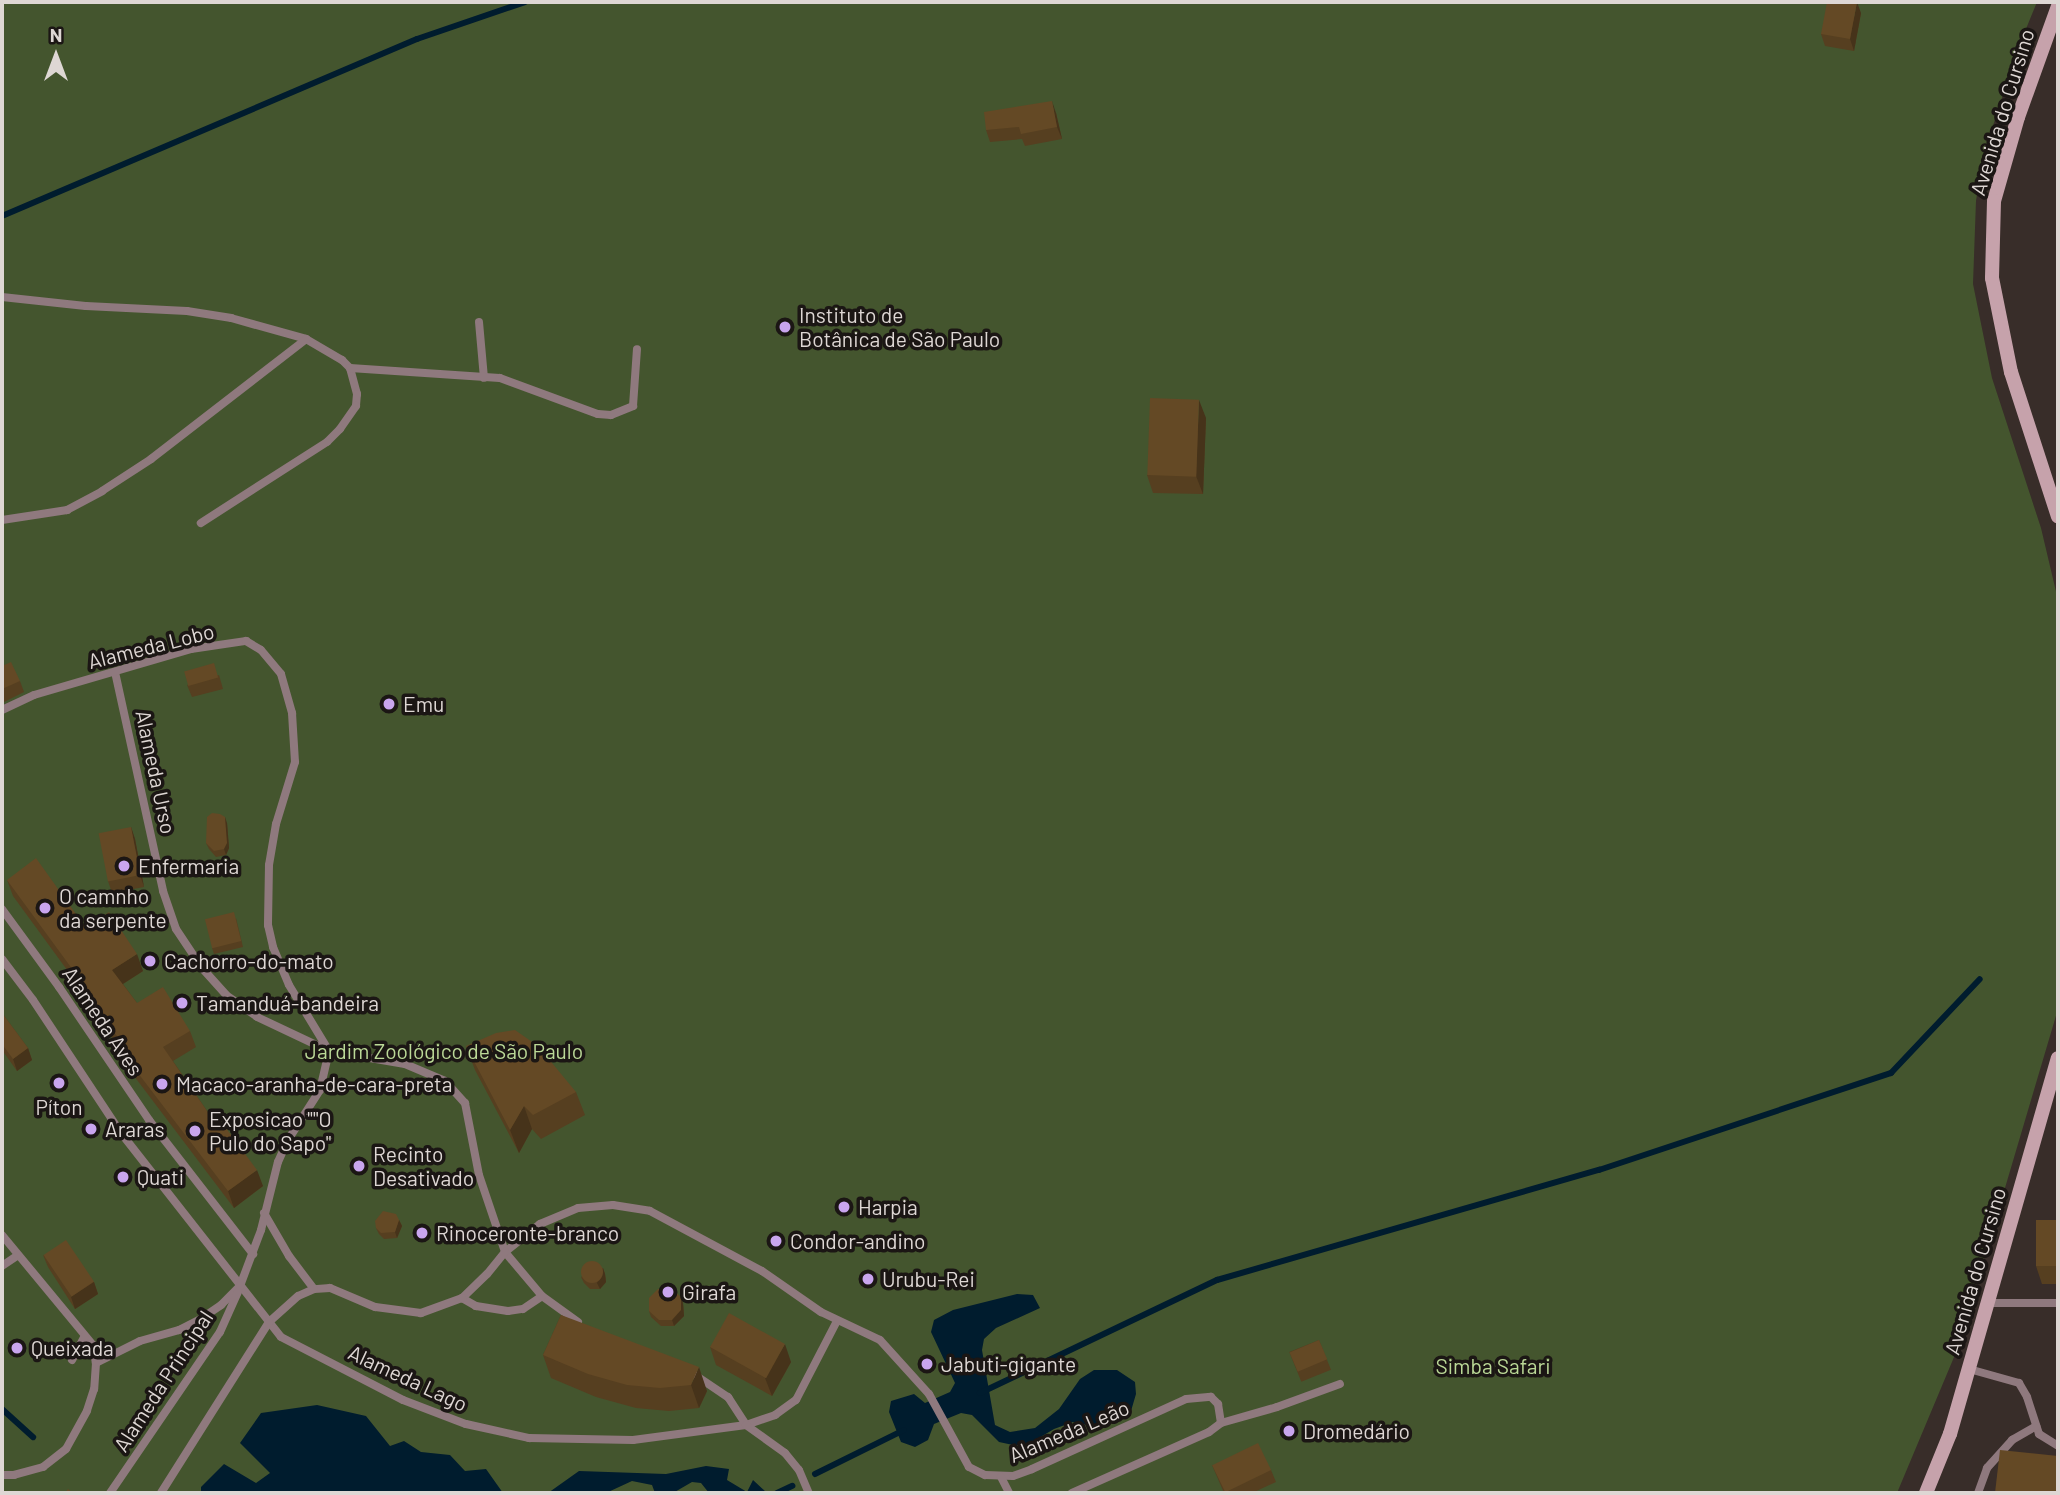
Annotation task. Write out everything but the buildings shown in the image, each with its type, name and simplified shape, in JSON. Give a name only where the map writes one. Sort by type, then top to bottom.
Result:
[{"type":"main road","name":"Avenida do Cursino","points":[[2058,6],[2037,58],[1996,192],[1992,278],[2011,372],[2058,517]]},
{"type":"main road","name":"Avenida do Cursino","points":[[1926,1493],[1950,1434],[2058,1058]]},
{"type":"lane","points":[[2,297],[86,306],[187,311],[232,318],[306,339],[342,360],[350,368],[358,394],[356,406],[340,429],[327,442],[201,523]]},
{"type":"lane","points":[[479,322],[484,378]]},
{"type":"lane","points":[[2,520],[67,510],[103,491],[151,458],[306,339]]},
{"type":"lane","points":[[350,368],[500,378],[598,414],[611,415],[633,406],[637,349]]},
{"type":"lane","name":"Alameda Lobo","points":[[2,710],[34,695],[191,649],[246,641],[261,650],[281,674],[292,713],[295,762],[276,824],[269,865],[268,925],[273,947],[289,985],[329,1051]]},
{"type":"lane","name":"Alameda Urso","points":[[115,672],[163,891],[176,929],[202,968],[226,995],[257,1017],[329,1051],[405,1064],[445,1081],[465,1103],[485,1199],[505,1252],[542,1296],[570,1318],[583,1324]]},
{"type":"lane","name":"Alameda Aves","points":[[2,909],[59,986],[149,1120],[253,1254]]},
{"type":"lane","points":[[2,959],[33,1000],[121,1133],[240,1286],[222,1305],[179,1330],[140,1341],[96,1363]]},
{"type":"lane","name":"Alameda Principal","points":[[110,1493],[220,1332],[253,1254],[288,1140],[320,1090],[329,1051]]},
{"type":"lane","name":"Alameda Leão","points":[[462,1298],[487,1275],[505,1252],[540,1224],[578,1208],[613,1205],[650,1211],[762,1271],[837,1321],[880,1340],[929,1394],[943,1424],[969,1467],[985,1475],[1001,1477],[1032,1469],[1185,1399],[1211,1397],[1218,1404],[1221,1423]]},
{"type":"lane","points":[[264,1213],[289,1256],[314,1289]]},
{"type":"lane","points":[[2,1235],[93,1345],[96,1363],[94,1389],[87,1411],[66,1449],[43,1467],[14,1475],[2,1475]]},
{"type":"lane","points":[[2,1266],[17,1256]]},
{"type":"lane","name":"Alameda Lago","points":[[240,1286],[281,1337],[296,1347],[403,1400],[466,1424],[529,1438],[633,1440],[746,1425],[775,1415],[796,1400],[837,1321]]},
{"type":"lane","points":[[160,1493],[269,1322],[284,1306],[314,1289],[330,1288],[374,1307],[422,1313],[462,1298],[476,1306],[508,1311],[523,1309],[542,1296]]},
{"type":"lane","points":[[1988,1303],[2058,1303]]},
{"type":"lane","points":[[72,1360],[85,1336]]},
{"type":"lane","points":[[1969,1369],[2020,1383],[2043,1439],[2058,1446]]},
{"type":"lane","points":[[684,1370],[728,1397],[746,1425],[785,1453],[799,1470],[809,1493]]},
{"type":"lane","points":[[1072,1493],[1209,1432],[1221,1423],[1256,1414],[1340,1384]]},
{"type":"lane","points":[[1978,1493],[1987,1468],[2012,1440],[2036,1426]]},
{"type":"lane","points":[[1001,1477],[1009,1493]]},
{"type":"green space","points":[[2,2],[2037,2],[2017,51],[1983,157],[1976,201],[1973,284],[1992,378],[2041,528],[2058,600],[2058,1009],[1957,1350],[1897,1493],[2,1493]]},
{"type":"water","points":[[1017,1294],[1033,1295],[1040,1308],[996,1328],[984,1339],[982,1350],[995,1425],[1010,1432],[1035,1428],[1059,1409],[1080,1379],[1094,1370],[1117,1370],[1135,1382],[1136,1394],[1131,1411],[1097,1427],[1073,1422],[1054,1429],[1027,1445],[999,1442],[972,1415],[961,1413],[934,1424],[928,1440],[915,1447],[901,1442],[889,1412],[891,1401],[914,1394],[925,1403],[950,1392],[955,1383],[931,1332],[934,1320],[953,1310]]},
{"type":"water","points":[[317,1405],[366,1416],[390,1446],[404,1441],[421,1452],[450,1455],[465,1471],[486,1469],[503,1493],[201,1493],[201,1487],[224,1464],[256,1483],[270,1473],[240,1443],[261,1413]]},
{"type":"water","points":[[706,1466],[729,1469],[727,1480],[747,1492],[753,1480],[767,1493],[709,1493],[701,1483],[692,1482],[673,1493],[655,1493],[652,1485],[632,1481],[606,1493],[548,1493],[579,1471],[666,1474]]},
{"type":"waterway","points":[[2,216],[417,39],[525,2]]},
{"type":"waterway","points":[[980,1393],[1217,1280],[1599,1170],[1891,1073],[1980,979]]},
{"type":"waterway","points":[[2,1409],[33,1437]]},
{"type":"waterway","points":[[815,1474],[904,1430]]},
{"type":"waterway","points":[[777,1493],[792,1486]]},
{"type":"place","name":"Instituto de Botânica de São Paulo","points":[[785,327]]},
{"type":"place","name":"Emu","points":[[389,704]]},
{"type":"place","name":"Enfermaria","points":[[124,866]]},
{"type":"place","name":"O camnho da serpente","points":[[45,908]]},
{"type":"place","name":"Cachorro-do-mato","points":[[150,961]]},
{"type":"place","name":"Tamanduá-bandeira","points":[[182,1003]]},
{"type":"place","name":"Píton","points":[[59,1083]]},
{"type":"place","name":"Macaco-aranha-de-cara-preta","points":[[162,1084]]},
{"type":"place","name":"Araras","points":[[91,1129]]},
{"type":"place","name":"Exposicao \"\"O Pulo do Sapo\"","points":[[195,1131]]},
{"type":"place","name":"Recinto Desativado","points":[[359,1166]]},
{"type":"place","name":"Quati","points":[[123,1177]]},
{"type":"place","name":"Harpia","points":[[844,1207]]},
{"type":"place","name":"Rinoceronte-branco","points":[[422,1233]]},
{"type":"place","name":"Condor-andino","points":[[776,1241]]},
{"type":"place","name":"Urubu-Rei","points":[[868,1279]]},
{"type":"place","name":"Girafa","points":[[668,1292]]},
{"type":"place","name":"Queixada","points":[[17,1348]]},
{"type":"place","name":"Jabuti-gigante","points":[[927,1364]]},
{"type":"place","name":"Dromedário","points":[[1289,1431]]},
{"type":"park label","name":"Jardim Zoológico de São Paulo","points":[[444,1051]]},
{"type":"park label","name":"Simba Safari","points":[[1493,1366]]}]
